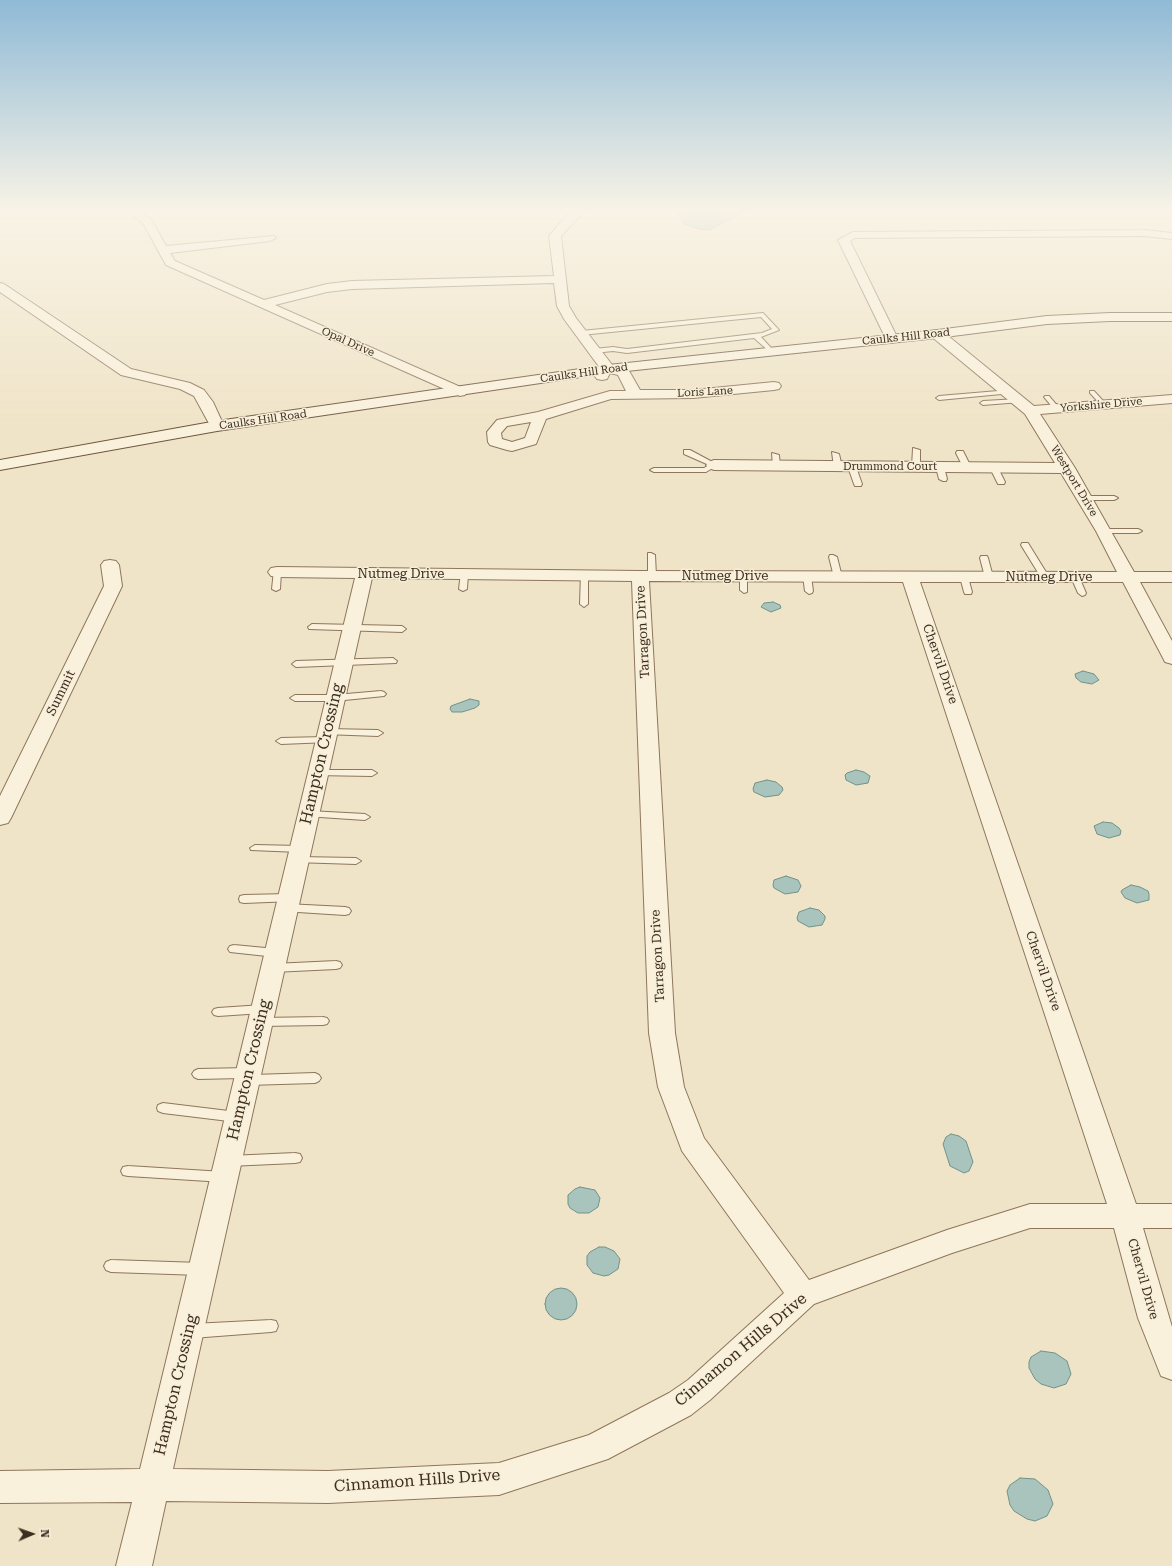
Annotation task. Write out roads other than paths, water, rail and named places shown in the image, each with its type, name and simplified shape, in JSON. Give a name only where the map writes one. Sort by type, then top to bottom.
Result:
[{"type":"main road","name":"Caulks Hill Road","points":[[0,465],[216,426],[460,392],[608,369],[937,334],[1047,320],[1110,317],[1172,317]]},
{"type":"street","name":"Opal Drive","points":[[211,281],[460,392]]},
{"type":"street","points":[[264,304],[327,288],[352,285],[488,281]]},
{"type":"street","points":[[560,281],[563,306],[608,369],[623,372],[635,394]]},
{"type":"street","points":[[864,281],[892,339]]},
{"type":"street","points":[[0,287],[126,372],[185,386],[199,393],[206,402],[216,426]]},
{"type":"street","points":[[0,304],[18,300]]},
{"type":"street","name":"Westport Drive","points":[[937,334],[1020,402],[1067,468],[1104,531],[1172,658]]},
{"type":"street","points":[[608,369],[600,374],[614,394]]},
{"type":"street","name":"Loris Lane","points":[[540,416],[595,398],[614,394],[693,394],[774,386]]},
{"type":"street","name":"Yorkshire Drive","points":[[1020,402],[1057,409],[1172,399]]},
{"type":"street","name":"Drummond Court","points":[[714,465],[776,461],[842,462],[916,467],[942,473],[967,468],[1067,468]]},
{"type":"street","name":"Summit","points":[[0,818],[7,791],[113,586],[110,565]]},
{"type":"street","name":"Nutmeg Drive","points":[[277,572],[364,573],[464,582],[584,575],[646,576],[743,583],[808,584],[838,577],[910,577],[966,584],[989,577],[1172,577]]},
{"type":"street","name":"Hampton Crossing","points":[[134,1566],[364,573]]},
{"type":"street","name":"Tarragon Drive","points":[[646,576],[662,1033],[671,1087],[692,1143],[803,1295]]},
{"type":"street","name":"Chervil Drive","points":[[910,577],[1125,1215],[1153,1318],[1172,1366]]},
{"type":"street","name":"Cinnamon Hills Drive","points":[[0,1487],[153,1485],[328,1487],[499,1479],[596,1448],[680,1404],[699,1390],[803,1295],[947,1242],[1030,1216],[1172,1216]]},
{"type":"lane","points":[[581,333],[763,315],[776,330],[756,336],[627,351],[613,349],[594,351]]},
{"type":"lane","points":[[756,336],[771,351]]},
{"type":"lane","points":[[1092,392],[1104,405]]},
{"type":"lane","points":[[1046,397],[1057,409]]},
{"type":"lane","points":[[939,398],[1020,402]]},
{"type":"lane","points":[[983,403],[1020,402]]},
{"type":"lane","points":[[916,450],[916,467]]},
{"type":"lane","points":[[687,452],[714,465]]},
{"type":"lane","points":[[960,453],[967,468]]},
{"type":"lane","points":[[842,462],[858,484]]},
{"type":"lane","points":[[654,470],[706,470],[714,465]]},
{"type":"lane","points":[[994,468],[1001,482]]},
{"type":"lane","points":[[1084,498],[1114,498]]},
{"type":"lane","points":[[1104,531],[1138,531]]},
{"type":"lane","points":[[1025,545],[1045,577]]},
{"type":"lane","points":[[646,576],[651,555]]},
{"type":"lane","points":[[833,557],[838,577]]},
{"type":"lane","points":[[984,558],[989,577]]},
{"type":"lane","points":[[276,589],[277,572]]},
{"type":"lane","points":[[584,575],[584,604]]},
{"type":"lane","points":[[1075,577],[1082,593]]},
{"type":"lane","points":[[312,627],[402,629]]},
{"type":"lane","points":[[296,664],[343,664],[393,661]]},
{"type":"lane","points":[[296,698],[335,698],[381,694]]},
{"type":"lane","points":[[281,740],[378,733]]},
{"type":"lane","points":[[318,773],[372,773]]},
{"type":"lane","points":[[308,814],[365,816]]},
{"type":"lane","points":[[255,848],[356,862]]},
{"type":"lane","points":[[244,899],[288,903],[345,912]]},
{"type":"lane","points":[[234,949],[274,960],[336,965]]},
{"type":"lane","points":[[218,1012],[323,1021]]},
{"type":"lane","points":[[198,1074],[247,1077],[315,1078]]},
{"type":"lane","points":[[163,1108],[237,1117]]},
{"type":"lane","points":[[128,1171],[226,1169],[295,1158]]},
{"type":"lane","points":[[111,1266],[202,1269]]},
{"type":"lane","points":[[188,1331],[271,1326]]},
{"type":"water","points":[[773,602],[780,605],[781,608],[771,612],[761,607],[764,603]]},
{"type":"water","points":[[1083,671],[1094,674],[1099,680],[1092,684],[1081,682],[1076,678],[1075,674]]},
{"type":"water","points":[[470,699],[479,701],[479,705],[475,708],[462,712],[452,712],[450,709],[451,706]]},
{"type":"water","points":[[856,770],[864,772],[870,776],[868,783],[856,785],[846,780],[845,775],[847,773]]},
{"type":"water","points":[[767,780],[776,782],[782,787],[783,790],[779,795],[765,797],[754,792],[753,789],[755,783]]},
{"type":"water","points":[[1103,822],[1112,823],[1119,828],[1121,831],[1120,835],[1109,838],[1097,834],[1094,826]]},
{"type":"water","points":[[786,876],[798,880],[801,886],[798,892],[785,894],[774,888],[774,880]]},
{"type":"water","points":[[1131,885],[1148,891],[1149,900],[1137,903],[1125,898],[1121,892]]},
{"type":"water","points":[[810,908],[819,910],[825,916],[822,925],[809,927],[798,921],[797,918],[799,912]]},
{"type":"water","points":[[951,1134],[959,1136],[966,1141],[973,1162],[969,1171],[964,1173],[950,1166],[943,1144],[946,1137]]},
{"type":"water","points":[[580,1187],[595,1190],[600,1198],[598,1207],[589,1213],[578,1213],[570,1208],[568,1204],[568,1195]]},
{"type":"water","points":[[599,1247],[605,1247],[614,1251],[620,1259],[618,1269],[609,1275],[604,1276],[593,1273],[587,1265],[587,1256],[590,1252]]},
{"type":"water","points":[[558,1288],[564,1288],[573,1292],[577,1304],[573,1316],[564,1320],[558,1320],[549,1316],[545,1307],[545,1301],[549,1292]]},
{"type":"water","points":[[1041,1351],[1055,1353],[1067,1361],[1071,1374],[1066,1384],[1054,1388],[1041,1384],[1035,1379],[1029,1368],[1029,1362],[1031,1357]]},
{"type":"water","points":[[1020,1478],[1035,1479],[1048,1490],[1053,1504],[1047,1516],[1035,1521],[1027,1519],[1014,1511],[1010,1505],[1007,1491],[1010,1485]]}]
